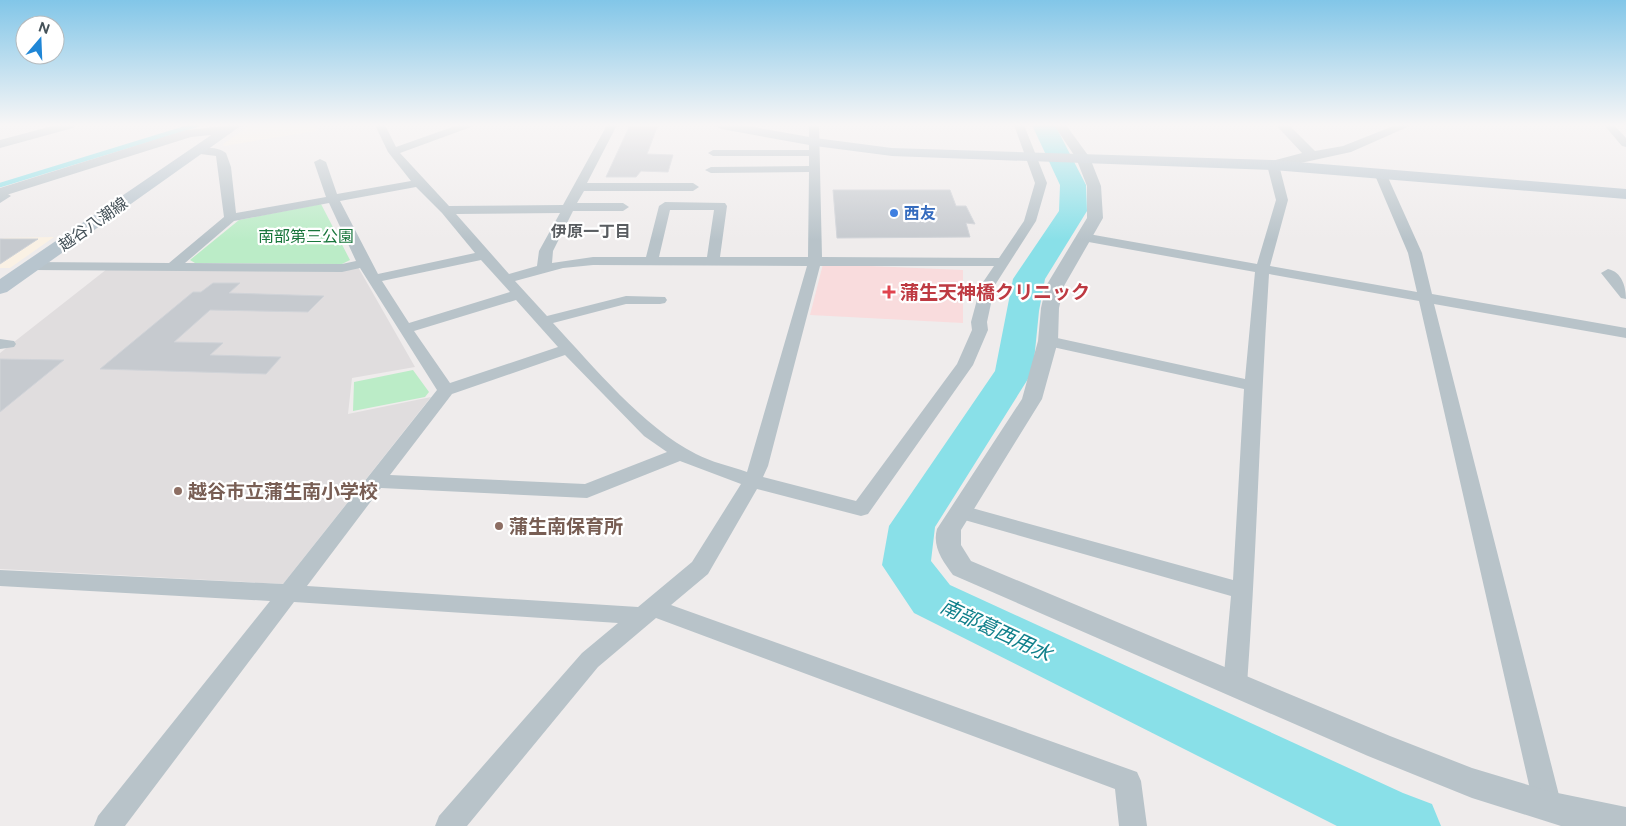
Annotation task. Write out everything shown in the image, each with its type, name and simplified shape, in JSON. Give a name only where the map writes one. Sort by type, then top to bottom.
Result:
[{"type":"main road","name":"越谷八潮線","points":[[0,288],[180,164]]},
{"type":"main road","points":[[1233,164],[1380,173],[1626,194]]},
{"type":"street","points":[[0,193],[93,164]]},
{"type":"street","points":[[225,164],[230,218]]},
{"type":"street","points":[[321,164],[332,199],[364,263],[446,390]]},
{"type":"street","points":[[403,164],[610,395],[650,432],[680,454],[752,481],[861,509],[965,365],[980,330],[979,322],[988,285],[1030,221],[1039,195],[1040,177],[1036,164]]},
{"type":"street","points":[[544,269],[546,251],[591,164]]},
{"type":"street","points":[[711,170],[740,164]]},
{"type":"street","points":[[449,826],[590,660],[700,568],[752,481],[760,466],[815,260],[814,164]]},
{"type":"street","points":[[1083,164],[1094,186],[1096,212],[1055,286],[1050,308],[1048,341],[1032,399],[946,537],[951,555],[962,568],[1235,685],[1472,783],[1548,807],[1626,824]]},
{"type":"street","points":[[1235,685],[1243,591],[1253,386],[1262,269],[1282,200],[1273,165],[1279,164]]},
{"type":"street","points":[[1380,173],[1415,252],[1548,807]]},
{"type":"street","points":[[173,266],[230,218],[419,183]]},
{"type":"street","points":[[579,187],[693,187]]},
{"type":"street","points":[[0,193],[5,196],[0,199]]},
{"type":"street","points":[[652,260],[666,206],[721,206],[713,260]]},
{"type":"street","points":[[446,210],[623,207]]},
{"type":"street","points":[[1083,237],[1626,333]]},
{"type":"street","points":[[374,280],[484,255]]},
{"type":"street","points":[[507,280],[544,269],[593,261],[815,260],[1004,262]]},
{"type":"street","points":[[32,266],[342,268],[364,263]]},
{"type":"street","points":[[1608,273],[1626,295]]},
{"type":"street","points":[[405,329],[519,294]]},
{"type":"street","points":[[543,320],[626,300],[660,300]]},
{"type":"street","points":[[1048,341],[1253,386]]},
{"type":"street","points":[[108,826],[446,390],[568,349]]},
{"type":"street","points":[[374,481],[587,492],[680,454]]},
{"type":"street","points":[[961,512],[1243,591]]},
{"type":"street","points":[[0,578],[594,612],[649,612],[1128,781],[1133,826]]},
{"type":"shaded area","points":[[54,237],[10,268],[0,268],[0,240],[4,238]]},
{"type":"shaded area","name":"蒲生天神橋クリニック","points":[[823,264],[963,270],[963,323],[810,315]]},
{"type":"shaded area","name":"越谷市立蒲生南小学校","points":[[358,267],[415,367],[352,378],[348,414],[431,397],[283,584],[0,569],[0,353],[107,269]]},
{"type":"green space","name":"南部第三公園","points":[[321,204],[350,260],[342,264],[195,263],[190,260],[239,220]]},
{"type":"green space","points":[[413,370],[429,392],[425,397],[353,411],[354,382]]},
{"type":"building","points":[[612,164],[670,164],[668,172],[641,171],[636,177],[606,177]]},
{"type":"building","points":[[833,190],[950,190],[956,206],[966,206],[975,224],[966,223],[970,237],[837,238]]},
{"type":"building","points":[[0,239],[38,239],[0,264]]},
{"type":"building","points":[[213,283],[240,283],[229,293],[324,296],[308,312],[210,310],[174,342],[223,343],[210,355],[281,357],[266,374],[100,369],[193,292],[201,292]]},
{"type":"building","points":[[0,359],[64,360],[0,412]]},
{"type":"waterway","points":[[0,185],[70,164]]},
{"type":"waterway","name":"南部葛西用水","points":[[1062,164],[1073,185],[1073,211],[1029,279],[1022,311],[1014,371],[912,526],[906,565],[932,599],[1396,822],[1409,826]]},
{"type":"place","name":"西友","points":[[894,213]]},
{"type":"place","name":"蒲生天神橋クリニック","points":[[889,292]]},
{"type":"place","name":"越谷市立蒲生南小学校","points":[[178,491]]},
{"type":"place","name":"蒲生南保育所","points":[[499,526]]},
{"type":"district","name":"伊原一丁目","points":[[591,231]]}]
